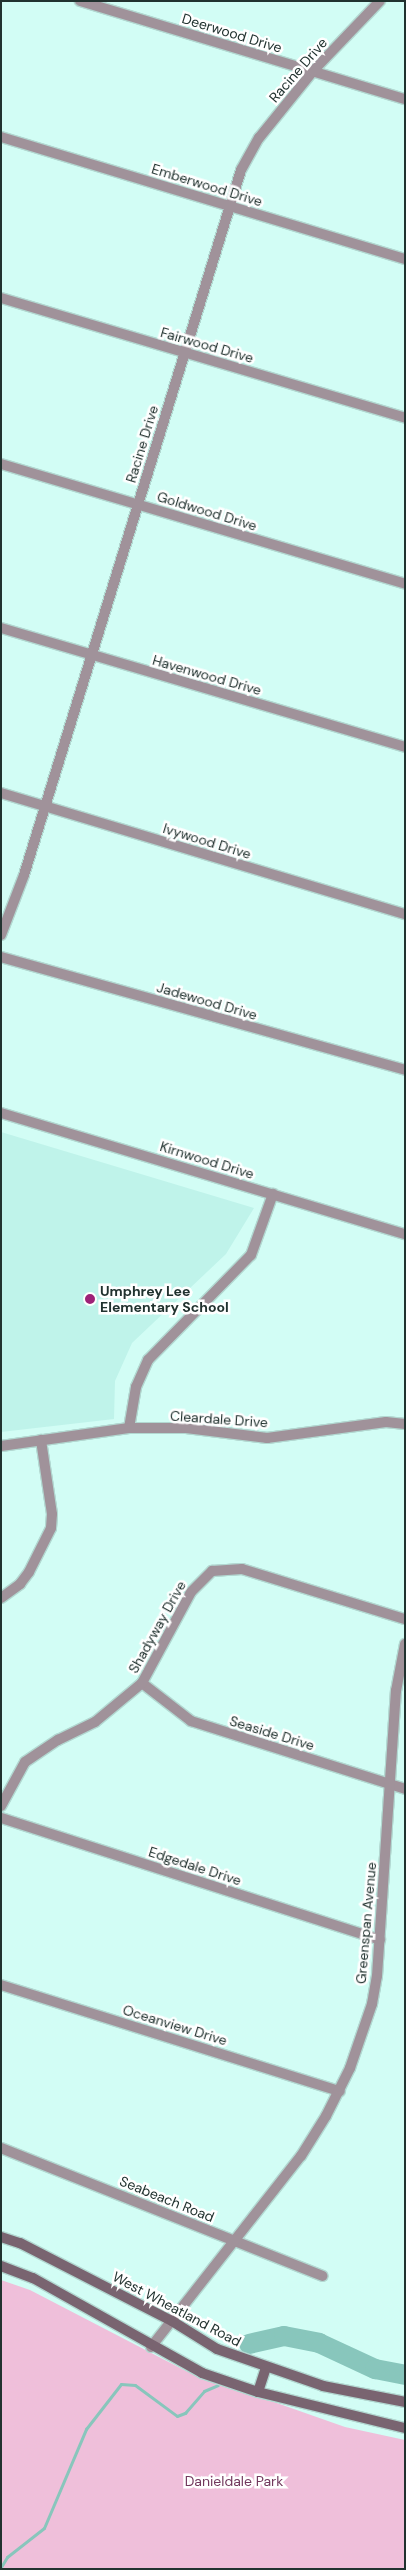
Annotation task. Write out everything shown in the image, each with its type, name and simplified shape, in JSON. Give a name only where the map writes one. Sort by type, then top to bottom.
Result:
[{"type":"main road","name":"West Wheatland Road","points":[[1,2236],[20,2243],[172,2321],[217,2349],[266,2368],[323,2386],[405,2402]]},
{"type":"main road","points":[[1,2266],[33,2278],[151,2347],[202,2373],[258,2392],[405,2428]]},
{"type":"main road","points":[[258,2392],[266,2368]]},
{"type":"street","name":"Deerwood Drive","points":[[80,1],[405,99]]},
{"type":"street","name":"Racine Drive","points":[[1,935],[21,885],[241,170],[259,138],[313,72],[380,1]]},
{"type":"street","name":"Emberwood Drive","points":[[1,137],[405,259]]},
{"type":"street","name":"Fairwood Drive","points":[[1,298],[405,418]]},
{"type":"street","name":"Goldwood Drive","points":[[1,464],[405,584]]},
{"type":"street","name":"Havenwood Drive","points":[[1,628],[405,747]]},
{"type":"street","name":"Ivywood Drive","points":[[1,793],[405,914]]},
{"type":"street","name":"Jadewood Drive","points":[[1,957],[405,1070]]},
{"type":"street","name":"Kirnwood Drive","points":[[1,1113],[405,1234]]},
{"type":"street","points":[[129,1428],[136,1387],[148,1360],[248,1260],[256,1245],[274,1194]]},
{"type":"street","name":"Cleardale Drive","points":[[1,1446],[129,1428],[186,1428],[267,1438],[386,1422],[405,1424]]},
{"type":"street","points":[[1,1598],[20,1584],[29,1572],[50,1528],[52,1514],[41,1440]]},
{"type":"street","name":"Shadyway Drive","points":[[1,1806],[25,1762],[58,1740],[95,1722],[142,1684],[191,1592],[212,1571],[242,1569],[405,1620]]},
{"type":"street","name":"Greenspan Avenue","points":[[151,2347],[233,2241],[289,2174],[340,2091],[372,2004],[380,1940],[396,1691],[405,1644]]},
{"type":"street","name":"Seaside Drive","points":[[142,1684],[191,1720],[405,1789]]},
{"type":"street","name":"Edgedale Drive","points":[[1,1818],[380,1940]]},
{"type":"street","name":"Oceanview Drive","points":[[1,1986],[340,2091]]},
{"type":"street","name":"Seabeach Road","points":[[1,2148],[322,2276]]},
{"type":"shaded area","name":"Umphrey Lee Elementary School","points":[[1,1132],[254,1208],[226,1254],[132,1343],[115,1381],[114,1419],[1,1432]]},
{"type":"green space","name":"Danieldale Park","points":[[1,2280],[30,2290],[186,2371],[345,2427],[405,2440],[405,2569],[1,2569]]},
{"type":"waterway","points":[[249,2344],[284,2336],[319,2343],[375,2369],[405,2375]]},
{"type":"waterway","points":[[1,2567],[7,2557],[44,2528],[86,2429],[121,2384],[135,2385],[177,2416],[185,2413],[204,2391],[218,2385]]},
{"type":"place","name":"Umphrey Lee Elementary School","points":[[90,1299]]}]
